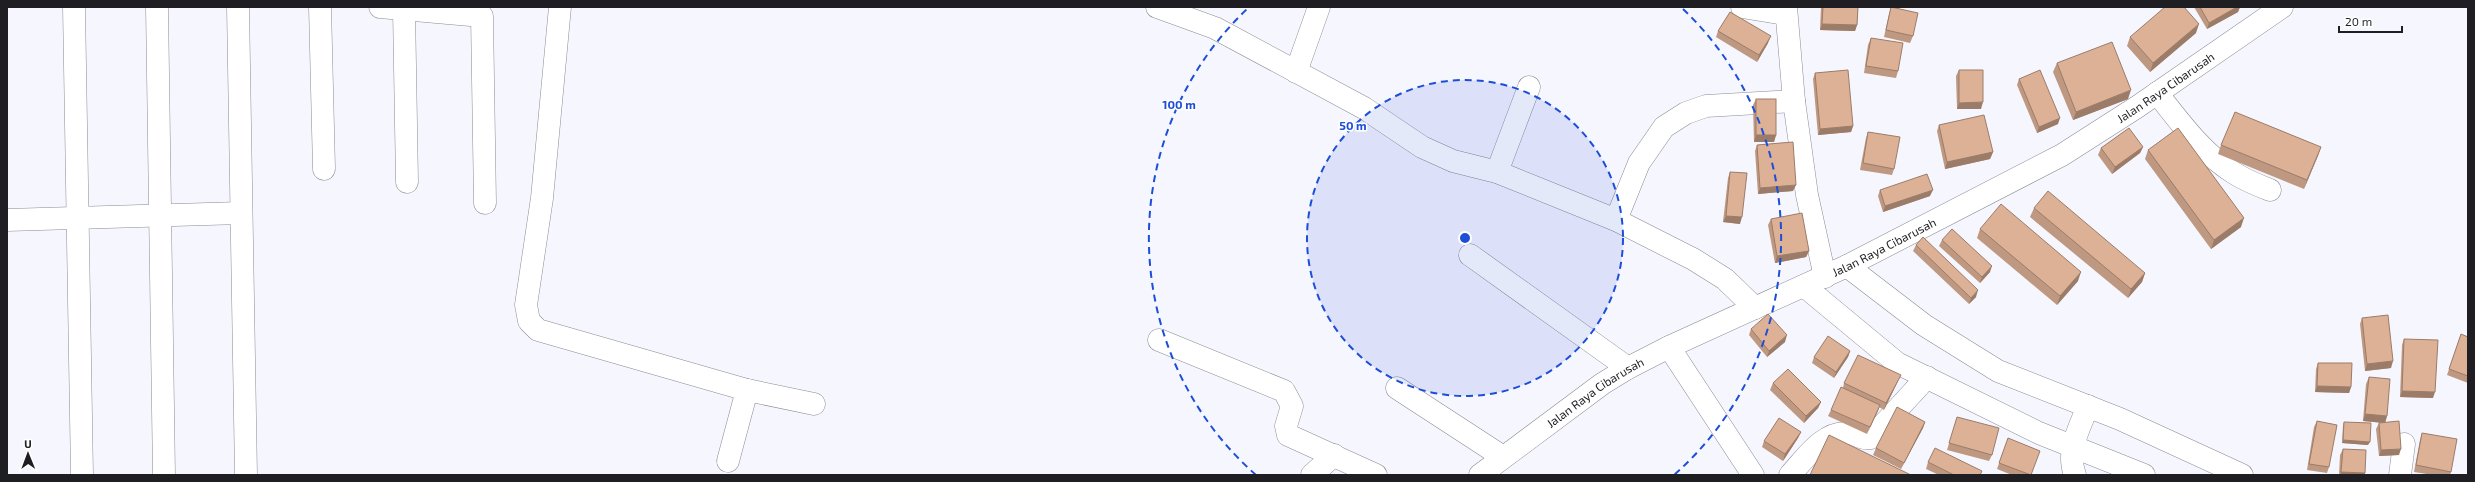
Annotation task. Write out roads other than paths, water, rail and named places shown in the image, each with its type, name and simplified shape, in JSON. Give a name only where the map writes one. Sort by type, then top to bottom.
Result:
[{"type":"street","points":[[74,7],[82,475]]},
{"type":"street","points":[[157,7],[164,475]]},
{"type":"street","points":[[238,7],[246,475]]},
{"type":"street","points":[[320,7],[324,169]]},
{"type":"street","points":[[380,7],[482,16],[485,203]]},
{"type":"street","points":[[560,7],[542,198],[526,305],[529,321],[538,330],[747,390],[814,404]]},
{"type":"street","points":[[1157,7],[1215,28],[1364,108],[1422,146],[1453,161],[1497,172],[1616,220],[1693,259],[1725,279],[1755,308]]},
{"type":"street","points":[[1296,72],[1319,7]]},
{"type":"street","points":[[1742,7],[1786,10],[1794,101],[1808,202],[1825,277]]},
{"type":"street","name":"Jalan Raya Cibarusah","points":[[1480,475],[1602,384],[1628,368],[1669,347],[1825,277],[2062,155],[2157,93],[2282,7]]},
{"type":"street","points":[[404,9],[407,182]]},
{"type":"street","points":[[1497,172],[1530,87]]},
{"type":"street","points":[[2157,93],[2190,133],[2218,161],[2233,173],[2270,190]]},
{"type":"street","points":[[1616,220],[1638,163],[1664,127],[1686,113],[1706,106],[1794,101]]},
{"type":"street","points":[[7,220],[241,213]]},
{"type":"street","points":[[1470,256],[1628,368]]},
{"type":"street","points":[[1847,266],[1924,325],[1998,371],[2088,406],[2242,475]]},
{"type":"street","points":[[1804,286],[1897,363],[2039,433],[2144,475]]},
{"type":"street","points":[[1159,340],[1284,391],[1292,406],[1286,426],[1288,435],[1376,475]]},
{"type":"street","points":[[1669,347],[1753,475]]},
{"type":"street","points":[[1790,475],[1826,438],[1849,433],[1863,440],[1871,438],[1927,377]]},
{"type":"street","points":[[1397,388],[1503,457]]},
{"type":"street","points":[[728,461],[747,390]]},
{"type":"street","points":[[2075,475],[2071,465],[2072,446],[2088,406]]},
{"type":"street","points":[[2400,475],[2404,444]]},
{"type":"street","points":[[1312,475],[1334,455]]}]
